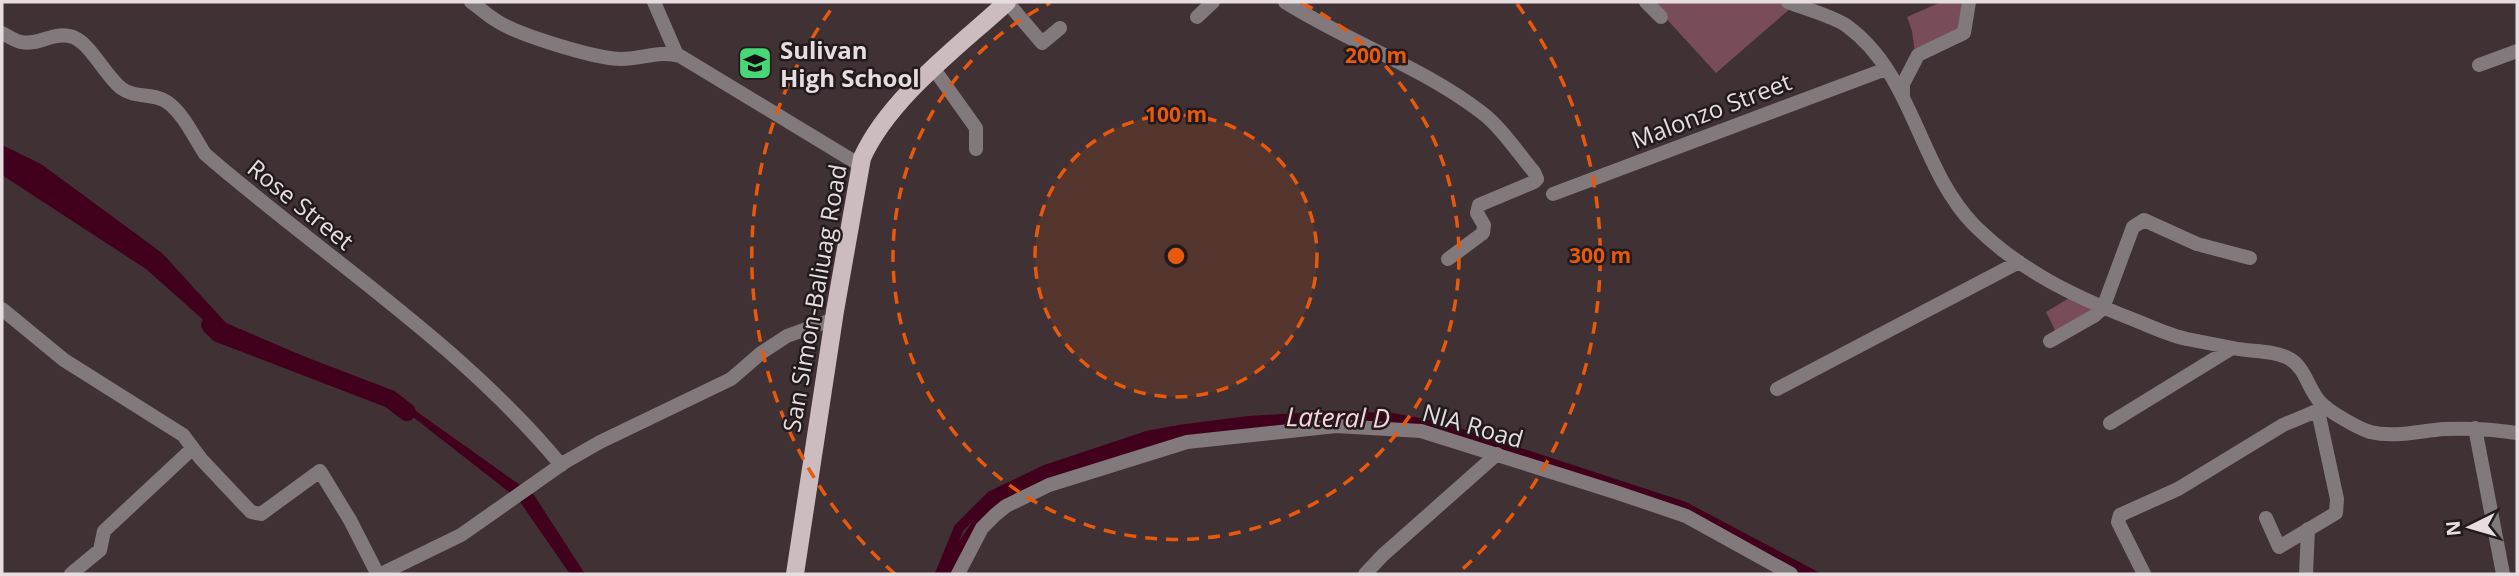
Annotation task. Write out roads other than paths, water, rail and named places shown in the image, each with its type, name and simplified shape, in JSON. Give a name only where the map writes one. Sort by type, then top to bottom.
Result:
[{"type":"main road","name":"San Simon-Baliuag Road","points":[[794,574],[860,166],[870,140],[888,116],[934,69],[1007,2]]},
{"type":"street","points":[[471,2],[499,23],[582,51],[620,59],[667,52],[677,55],[860,166]]},
{"type":"street","points":[[654,2],[677,55]]},
{"type":"street","points":[[1007,2],[1042,43],[1060,28]]},
{"type":"street","points":[[1197,17],[1213,2]]},
{"type":"street","points":[[1285,2],[1311,18],[1406,65],[1470,104],[1484,114],[1534,172],[1537,179],[1534,182],[1479,205],[1477,213],[1484,225],[1483,233],[1448,259]]},
{"type":"street","points":[[1646,2],[1661,17]]},
{"type":"street","points":[[1788,2],[1845,25],[1869,46],[1903,96],[1943,179],[1962,211],[1973,224],[2018,262],[2053,285],[2103,308],[2185,338],[2279,355],[2291,360],[2302,371],[2322,409],[2338,506],[2336,513],[2278,547],[2266,518]]},
{"type":"street","points":[[1903,96],[1903,84],[1918,55],[1964,33],[1969,2]]},
{"type":"street","name":"Rose Street","points":[[2,33],[22,43],[33,43],[54,35],[81,40],[100,66],[122,89],[142,96],[158,97],[169,103],[183,119],[205,154],[432,339],[504,402],[561,465]]},
{"type":"street","points":[[2479,65],[2517,51]]},
{"type":"street","points":[[934,69],[976,128],[976,149]]},
{"type":"street","name":"Malonzo Street","points":[[1553,194],[1886,69]]},
{"type":"street","points":[[2050,341],[2103,308],[2133,227],[2144,220],[2197,244],[2250,258]]},
{"type":"street","points":[[1777,389],[2018,262]]},
{"type":"street","points":[[2,309],[64,360],[183,435],[245,508],[255,514],[261,514],[320,471],[350,520],[376,573],[383,573],[461,535],[561,465],[617,433],[731,379],[787,336],[834,319]]},
{"type":"street","points":[[2110,423],[2232,348]]},
{"type":"street","points":[[2144,574],[2118,522],[2120,515],[2178,489],[2283,425],[2322,409],[2358,426],[2390,435],[2475,428],[2517,433]]},
{"type":"street","name":"NIA Road","points":[[958,574],[982,528],[1006,506],[1049,485],[1171,445],[1336,426],[1421,431],[1497,454],[1686,516],[1791,574]]},
{"type":"street","points":[[2475,428],[2503,574]]},
{"type":"street","points":[[71,574],[100,550],[104,531],[193,448]]},
{"type":"street","points":[[1365,574],[1497,454]]},
{"type":"street","points":[[2306,574],[2308,530]]},
{"type":"water","points":[[2,145],[41,164],[162,253],[226,323],[392,394],[534,495],[585,574],[570,574],[518,499],[390,399],[218,333],[146,269],[2,175]]},
{"type":"water","name":"Lateral D","points":[[1331,411],[1392,413],[1441,422],[1686,502],[1822,574],[1797,574],[1708,523],[1420,428],[1187,439],[1004,503],[954,574],[943,574],[951,553],[977,515],[991,501],[1044,473],[1154,436],[1178,425],[1248,416]]},
{"type":"waterway","points":[[210,325],[218,333],[390,399],[407,412]]},
{"type":"waterway","name":"Lateral D","points":[[940,574],[959,528],[991,496],[1045,470],[1147,436],[1174,431]]},
{"type":"place","name":"Sulivan High School","points":[[755,63]]}]
